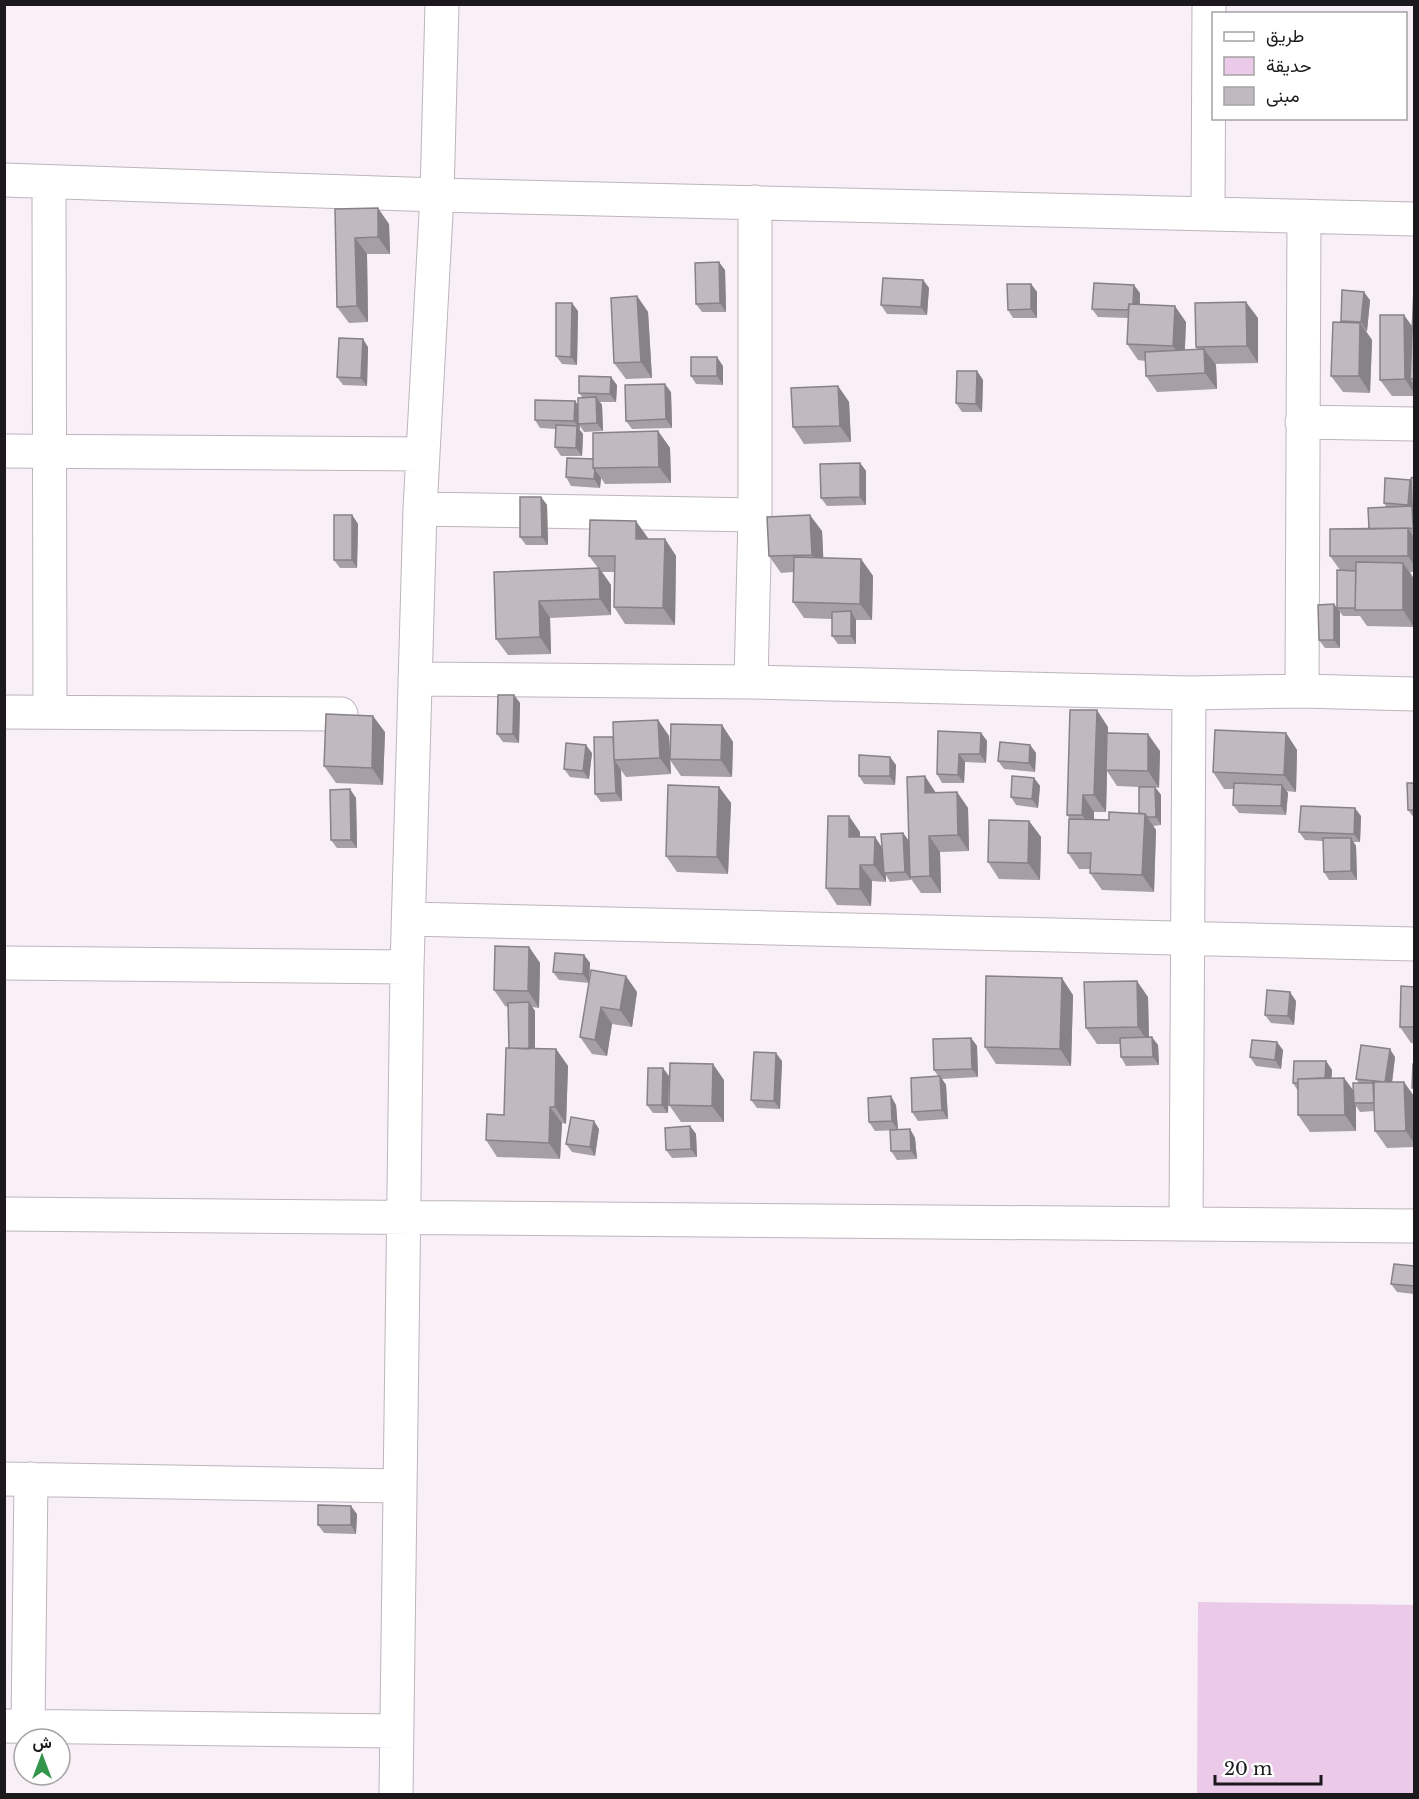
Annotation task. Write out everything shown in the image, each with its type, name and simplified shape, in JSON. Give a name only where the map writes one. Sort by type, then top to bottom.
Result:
[{"type":"street","points":[[396,1794],[407,967],[420,509],[437,195],[442,4]]},
{"type":"street","points":[[1208,214],[1209,4]]},
{"type":"street","points":[[4,180],[437,195],[1414,219]]},
{"type":"street","points":[[49,182],[47,453],[50,712]]},
{"type":"street","points":[[751,682],[755,515],[755,202]]},
{"type":"street","points":[[1302,691],[1304,216]]},
{"type":"street","points":[[1302,422],[1414,424]]},
{"type":"street","points":[[4,452],[423,454]]},
{"type":"street","points":[[420,509],[755,515]]},
{"type":"street","points":[[415,679],[751,682],[1189,693],[1302,691],[1414,694]]},
{"type":"street","points":[[1186,1224],[1190,940],[1189,693]]},
{"type":"street","points":[[4,712],[341,714]]},
{"type":"street","points":[[410,920],[1414,944]]},
{"type":"street","points":[[4,963],[407,967]]},
{"type":"street","points":[[4,1214],[1414,1226]]},
{"type":"street","points":[[396,1731],[16,1726],[18,1479],[399,1486]]},
{"type":"green space","points":[[1198,1602],[1414,1605],[1414,1794],[1197,1794]]},
{"type":"building","points":[[378,208],[378,237],[355,238],[357,306],[337,307],[335,209]]},
{"type":"building","points":[[719,262],[720,303],[696,304],[695,263]]},
{"type":"building","points":[[883,278],[923,280],[921,307],[881,305]]},
{"type":"building","points":[[1094,283],[1134,285],[1133,304],[1129,304],[1128,310],[1092,309]]},
{"type":"building","points":[[1007,284],[1031,284],[1031,309],[1008,310]]},
{"type":"building","points":[[1414,289],[1414,379],[1410,379]]},
{"type":"building","points":[[1342,290],[1364,292],[1361,322],[1341,321]]},
{"type":"building","points":[[637,296],[641,362],[614,363],[611,298]]},
{"type":"building","points":[[1246,302],[1247,346],[1196,347],[1195,303]]},
{"type":"building","points":[[556,303],[572,303],[571,357],[556,356]]},
{"type":"building","points":[[1129,304],[1175,306],[1173,346],[1127,344]]},
{"type":"building","points":[[1380,315],[1404,315],[1405,379],[1380,380]]},
{"type":"building","points":[[1333,322],[1360,323],[1359,376],[1331,376]]},
{"type":"building","points":[[339,338],[363,339],[361,378],[337,377]]},
{"type":"building","points":[[1204,349],[1205,373],[1146,376],[1145,352]]},
{"type":"building","points":[[691,357],[717,357],[717,376],[691,376]]},
{"type":"building","points":[[957,371],[977,371],[976,404],[956,403]]},
{"type":"building","points":[[579,376],[611,377],[610,394],[579,393]]},
{"type":"building","points":[[665,384],[666,419],[626,421],[625,385]]},
{"type":"building","points":[[838,386],[840,426],[793,427],[791,388]]},
{"type":"building","points":[[596,397],[597,423],[578,424],[578,398]]},
{"type":"building","points":[[535,400],[575,401],[574,421],[535,420]]},
{"type":"building","points":[[556,425],[577,426],[576,448],[555,447]]},
{"type":"building","points":[[658,431],[659,467],[593,468],[593,433]]},
{"type":"building","points":[[567,458],[593,459],[594,479],[566,477]]},
{"type":"building","points":[[860,463],[860,497],[821,498],[820,464]]},
{"type":"building","points":[[1414,477],[1414,525],[1413,525],[1411,478]]},
{"type":"building","points":[[1385,478],[1410,480],[1408,505],[1384,503]]},
{"type":"building","points":[[520,497],[541,497],[542,537],[520,537]]},
{"type":"building","points":[[1412,506],[1414,528],[1369,529],[1368,508]]},
{"type":"building","points":[[334,515],[352,515],[352,560],[334,560]]},
{"type":"building","points":[[810,515],[812,555],[769,556],[767,517]]},
{"type":"building","points":[[590,520],[636,521],[636,539],[665,539],[663,608],[614,607],[615,556],[589,556]]},
{"type":"building","points":[[1408,528],[1408,556],[1330,556],[1330,529]]},
{"type":"building","points":[[794,557],[861,559],[860,604],[793,602]]},
{"type":"building","points":[[1356,562],[1403,563],[1403,610],[1355,610]]},
{"type":"building","points":[[599,568],[600,599],[539,601],[540,637],[496,639],[494,572]]},
{"type":"building","points":[[1337,570],[1356,571],[1355,608],[1337,608]]},
{"type":"building","points":[[1334,604],[1334,640],[1319,640],[1318,605]]},
{"type":"building","points":[[851,611],[851,636],[832,636],[832,612]]},
{"type":"building","points":[[498,695],[514,695],[513,734],[497,734]]},
{"type":"building","points":[[1070,710],[1097,710],[1094,795],[1083,795],[1082,815],[1067,815]]},
{"type":"building","points":[[326,714],[373,716],[372,768],[324,766]]},
{"type":"building","points":[[658,720],[660,758],[614,760],[613,722]]},
{"type":"building","points":[[671,724],[722,725],[721,760],[670,759]]},
{"type":"building","points":[[1215,730],[1286,733],[1284,775],[1213,772]]},
{"type":"building","points":[[938,731],[981,733],[980,754],[959,754],[958,775],[937,774]]},
{"type":"building","points":[[1107,733],[1148,734],[1148,771],[1106,770]]},
{"type":"building","points":[[594,737],[613,737],[616,793],[595,794]]},
{"type":"building","points":[[1000,742],[1030,745],[1029,763],[998,761]]},
{"type":"building","points":[[566,743],[586,745],[583,771],[564,769]]},
{"type":"building","points":[[859,755],[890,757],[890,776],[859,776]]},
{"type":"building","points":[[925,776],[925,793],[957,792],[958,835],[929,836],[930,876],[910,877],[907,777]]},
{"type":"building","points":[[1012,776],[1034,778],[1032,799],[1011,797]]},
{"type":"building","points":[[1234,783],[1282,785],[1281,806],[1233,805]]},
{"type":"building","points":[[1407,783],[1414,783],[1414,810],[1408,810]]},
{"type":"building","points":[[668,785],[719,787],[717,857],[666,856]]},
{"type":"building","points":[[1139,787],[1155,787],[1156,817],[1147,817],[1139,813]]},
{"type":"building","points":[[350,789],[351,840],[331,840],[330,790]]},
{"type":"building","points":[[1301,806],[1355,808],[1354,834],[1299,832]]},
{"type":"building","points":[[1109,812],[1145,814],[1142,875],[1090,873],[1091,853],[1068,853],[1069,819],[1109,820]]},
{"type":"building","points":[[828,816],[849,816],[849,837],[875,837],[874,865],[860,865],[860,889],[826,888]]},
{"type":"building","points":[[989,820],[1029,821],[1028,863],[988,862]]},
{"type":"building","points":[[903,833],[905,872],[884,873],[881,834]]},
{"type":"building","points":[[1323,838],[1351,838],[1351,871],[1324,872]]},
{"type":"building","points":[[495,946],[529,947],[528,991],[494,990]]},
{"type":"building","points":[[555,953],[584,955],[583,974],[553,972]]},
{"type":"building","points":[[591,970],[626,976],[620,1010],[601,1007],[595,1040],[580,1037]]},
{"type":"building","points":[[986,976],[1062,978],[1060,1049],[985,1047]]},
{"type":"building","points":[[1137,981],[1138,1027],[1086,1028],[1084,982]]},
{"type":"building","points":[[1401,986],[1414,987],[1414,1027],[1400,1027]]},
{"type":"building","points":[[1267,990],[1290,992],[1288,1016],[1265,1015]]},
{"type":"building","points":[[529,1002],[529,1049],[509,1048],[508,1003]]},
{"type":"building","points":[[1152,1037],[1153,1057],[1121,1057],[1120,1038]]},
{"type":"building","points":[[971,1038],[972,1069],[934,1070],[933,1039]]},
{"type":"building","points":[[1252,1040],[1277,1042],[1275,1060],[1250,1057]]},
{"type":"building","points":[[1361,1045],[1390,1049],[1385,1082],[1356,1079]]},
{"type":"building","points":[[506,1048],[556,1049],[555,1107],[550,1107],[549,1143],[486,1140],[487,1114],[504,1115]]},
{"type":"building","points":[[754,1052],[776,1053],[774,1101],[751,1100]]},
{"type":"building","points":[[1294,1061],[1326,1061],[1325,1078],[1298,1079],[1298,1083],[1293,1083]]},
{"type":"building","points":[[670,1063],[713,1064],[712,1106],[669,1105]]},
{"type":"building","points":[[1413,1064],[1414,1088],[1412,1088]]},
{"type":"building","points":[[648,1068],[663,1068],[662,1105],[647,1105]]},
{"type":"building","points":[[940,1076],[942,1110],[912,1112],[911,1078]]},
{"type":"building","points":[[1344,1078],[1345,1115],[1298,1115],[1298,1079]]},
{"type":"building","points":[[1373,1082],[1404,1082],[1406,1131],[1375,1131]]},
{"type":"building","points":[[1353,1083],[1374,1083],[1374,1103],[1354,1103]]},
{"type":"building","points":[[891,1096],[892,1121],[869,1122],[868,1098]]},
{"type":"building","points":[[571,1117],[594,1121],[590,1147],[566,1144]]},
{"type":"building","points":[[690,1126],[691,1149],[666,1150],[665,1128]]},
{"type":"building","points":[[910,1129],[911,1151],[891,1151],[890,1130]]},
{"type":"building","points":[[1394,1264],[1414,1266],[1414,1286],[1391,1284]]},
{"type":"building","points":[[318,1505],[351,1506],[351,1525],[318,1525]]}]
